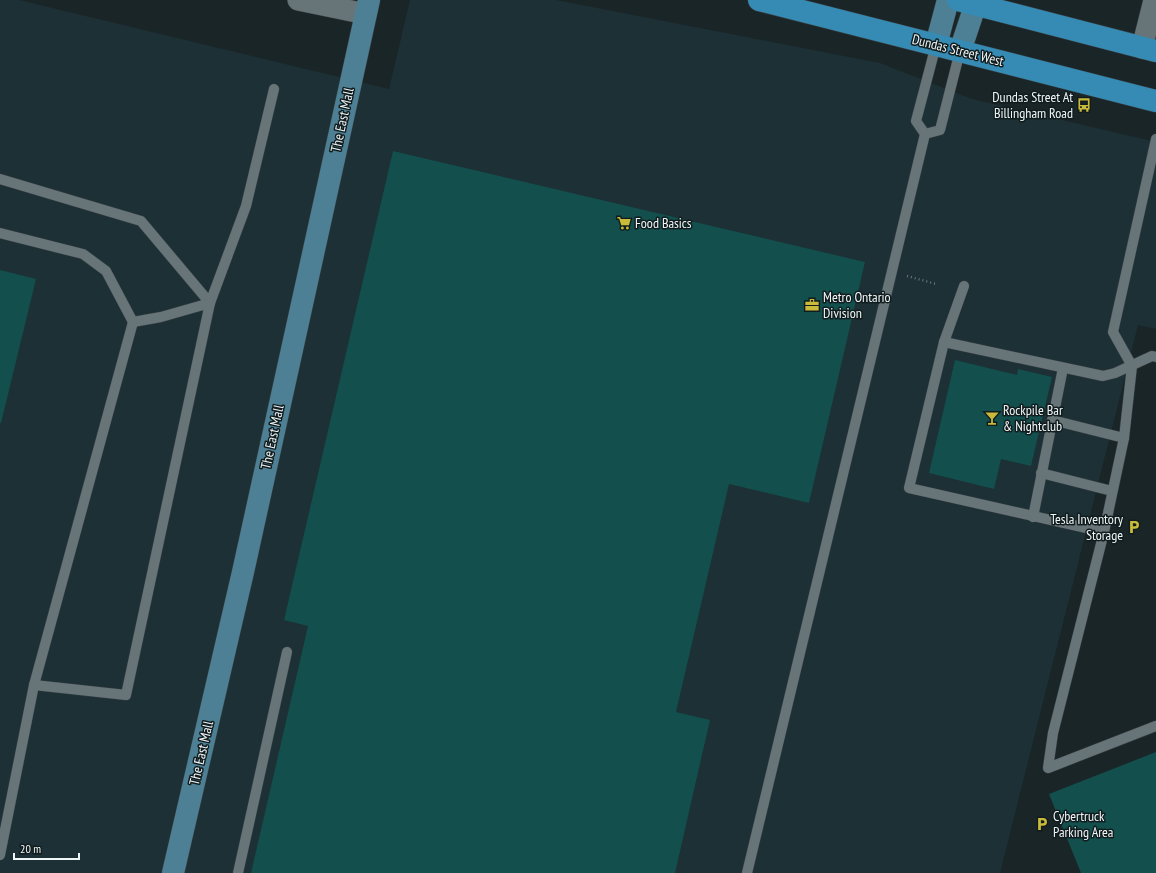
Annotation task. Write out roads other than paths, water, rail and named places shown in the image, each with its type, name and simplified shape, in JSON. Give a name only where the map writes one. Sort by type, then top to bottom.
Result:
[{"type":"main road","name":"Dundas Street West","points":[[759,0],[1156,101]]},
{"type":"main road","points":[[936,45],[948,0]]},
{"type":"main road","points":[[960,51],[970,2],[1149,50]]},
{"type":"main road","name":"The East Mall","points":[[173,873],[241,580],[367,7]]},
{"type":"street","points":[[298,0],[367,7]]},
{"type":"street","points":[[1149,50],[1154,0]]},
{"type":"lane","points":[[746,873],[825,553],[891,271],[925,134],[916,121],[936,45]]},
{"type":"lane","points":[[925,134],[940,130],[960,51]]},
{"type":"lane","points":[[34,685],[126,695],[210,303],[246,206],[274,89]]},
{"type":"lane","points":[[1156,139],[1113,332],[1132,366],[1124,438],[1104,532],[1053,733],[1048,768],[1156,726]]},
{"type":"lane","points":[[0,179],[141,221],[210,303]]},
{"type":"lane","points":[[0,233],[83,254],[106,271],[133,322],[34,685],[0,855]]},
{"type":"lane","points":[[964,286],[944,342],[909,488],[1104,532]]},
{"type":"lane","points":[[133,322],[161,317],[210,303]]},
{"type":"lane","points":[[944,342],[1103,376],[1115,373],[1152,356],[1156,357]]},
{"type":"lane","points":[[1033,517],[1063,368]]},
{"type":"lane","points":[[1052,420],[1124,438]]},
{"type":"lane","points":[[1041,473],[1112,491]]},
{"type":"lane","points":[[238,873],[287,652]]},
{"type":"place","name":"Dundas Street At Billingham Road","points":[[1084,105]]},
{"type":"place","name":"Food Basics","points":[[624,223]]},
{"type":"place","name":"Metro Ontario Division","points":[[812,305]]},
{"type":"place","name":"Rockpile Bar & Nightclub","points":[[992,418]]},
{"type":"place","name":"Tesla Inventory Storage","points":[[1134,527]]},
{"type":"place","name":"Cybertruck Parking Area","points":[[1042,824]]}]
